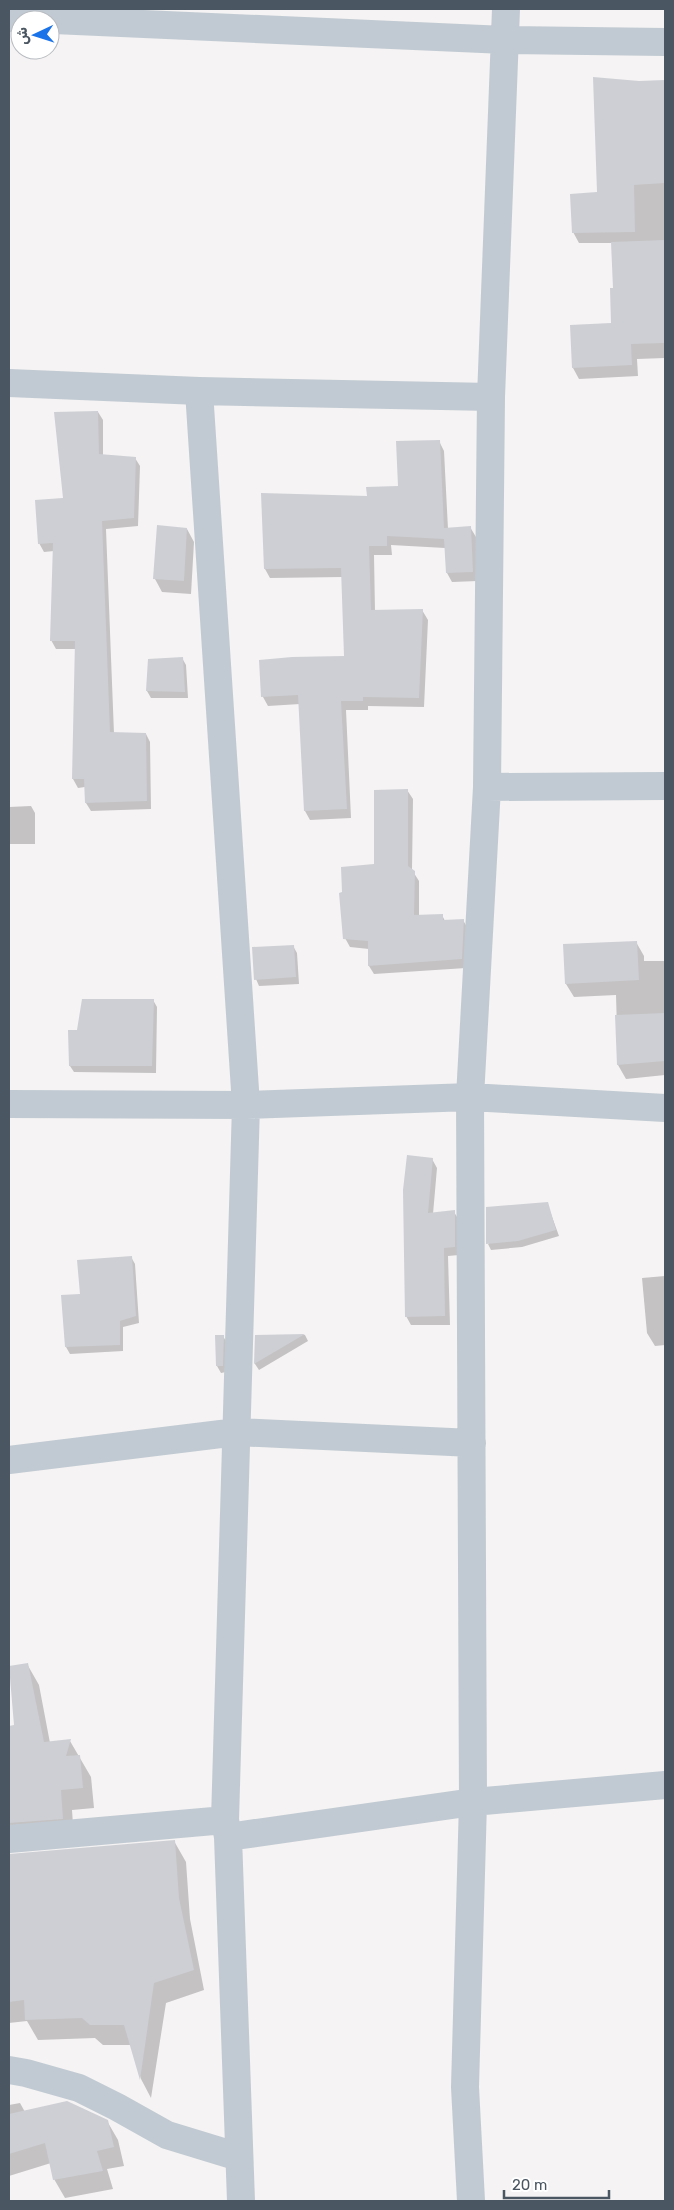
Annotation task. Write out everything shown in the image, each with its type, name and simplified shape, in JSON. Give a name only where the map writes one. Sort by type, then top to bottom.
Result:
[{"type":"street","points":[[470,2201],[466,2087],[473,1802],[470,1097],[487,787],[491,397],[506,9]]},
{"type":"street","points":[[9,18],[175,17],[505,40],[665,42]]},
{"type":"street","points":[[9,383],[491,397]]},
{"type":"street","points":[[199,390],[246,1105],[226,1829],[241,2201]]},
{"type":"street","points":[[487,787],[665,786]]},
{"type":"street","points":[[9,1104],[246,1105],[470,1097],[665,1108]]},
{"type":"street","points":[[9,1460],[237,1432],[472,1443]]},
{"type":"street","points":[[9,1839],[226,1829],[473,1802],[665,1785]]},
{"type":"street","points":[[9,2070],[79,2088],[117,2106],[167,2136],[239,2157]]},
{"type":"building","points":[[593,77],[639,81],[665,80],[665,183],[634,185],[635,232],[572,233],[570,194],[597,192]]},
{"type":"building","points":[[664,240],[665,343],[631,344],[632,365],[572,368],[570,325],[611,323],[610,288],[613,288],[611,242]]},
{"type":"building","points":[[98,411],[99,454],[136,457],[134,518],[102,521],[110,732],[146,733],[147,801],[85,803],[84,779],[72,779],[75,641],[50,641],[53,543],[38,544],[35,500],[63,498],[54,412]]},
{"type":"building","points":[[440,440],[444,528],[471,526],[473,572],[446,573],[444,539],[387,536],[387,546],[369,546],[371,610],[423,609],[419,698],[363,697],[363,701],[341,701],[347,809],[304,811],[298,695],[261,697],[259,660],[344,656],[341,568],[264,569],[261,493],[367,496],[366,487],[398,486],[396,441]]},
{"type":"building","points":[[157,525],[187,528],[184,581],[153,579]]},
{"type":"building","points":[[183,657],[185,692],[146,691],[148,659]]},
{"type":"building","points":[[408,789],[408,866],[415,871],[414,915],[443,914],[443,920],[464,919],[462,959],[368,966],[368,941],[343,939],[339,893],[342,892],[341,867],[374,864],[374,790]]},
{"type":"building","points":[[637,941],[639,980],[565,984],[563,944]]},
{"type":"building","points":[[294,945],[296,977],[254,980],[252,947]]},
{"type":"building","points":[[82,999],[154,999],[152,1066],[69,1066],[68,1030],[77,1030]]},
{"type":"building","points":[[665,1013],[665,1061],[617,1065],[615,1015]]},
{"type":"building","points":[[407,1155],[433,1158],[428,1213],[455,1210],[455,1247],[444,1248],[445,1316],[405,1317],[403,1190]]},
{"type":"building","points":[[548,1202],[556,1230],[518,1241],[486,1244],[486,1207]]},
{"type":"building","points":[[132,1256],[136,1316],[120,1321],[120,1345],[65,1347],[61,1295],[80,1294],[77,1260]]},
{"type":"building","points":[[305,1334],[254,1364],[255,1335]]},
{"type":"building","points":[[215,1335],[224,1335],[223,1366],[216,1366]]},
{"type":"building","points":[[28,1663],[44,1742],[71,1739],[66,1756],[80,1755],[83,1788],[61,1790],[63,1819],[9,1823],[9,1726],[14,1725],[9,1666]]},
{"type":"building","points":[[175,1840],[179,1898],[194,1970],[154,1983],[140,2080],[124,2025],[90,2025],[82,2018],[25,2020],[24,2000],[9,2002],[9,1854]]},
{"type":"building","points":[[67,2101],[108,2120],[114,2147],[97,2151],[103,2171],[53,2180],[45,2143],[9,2154],[9,2114]]}]
